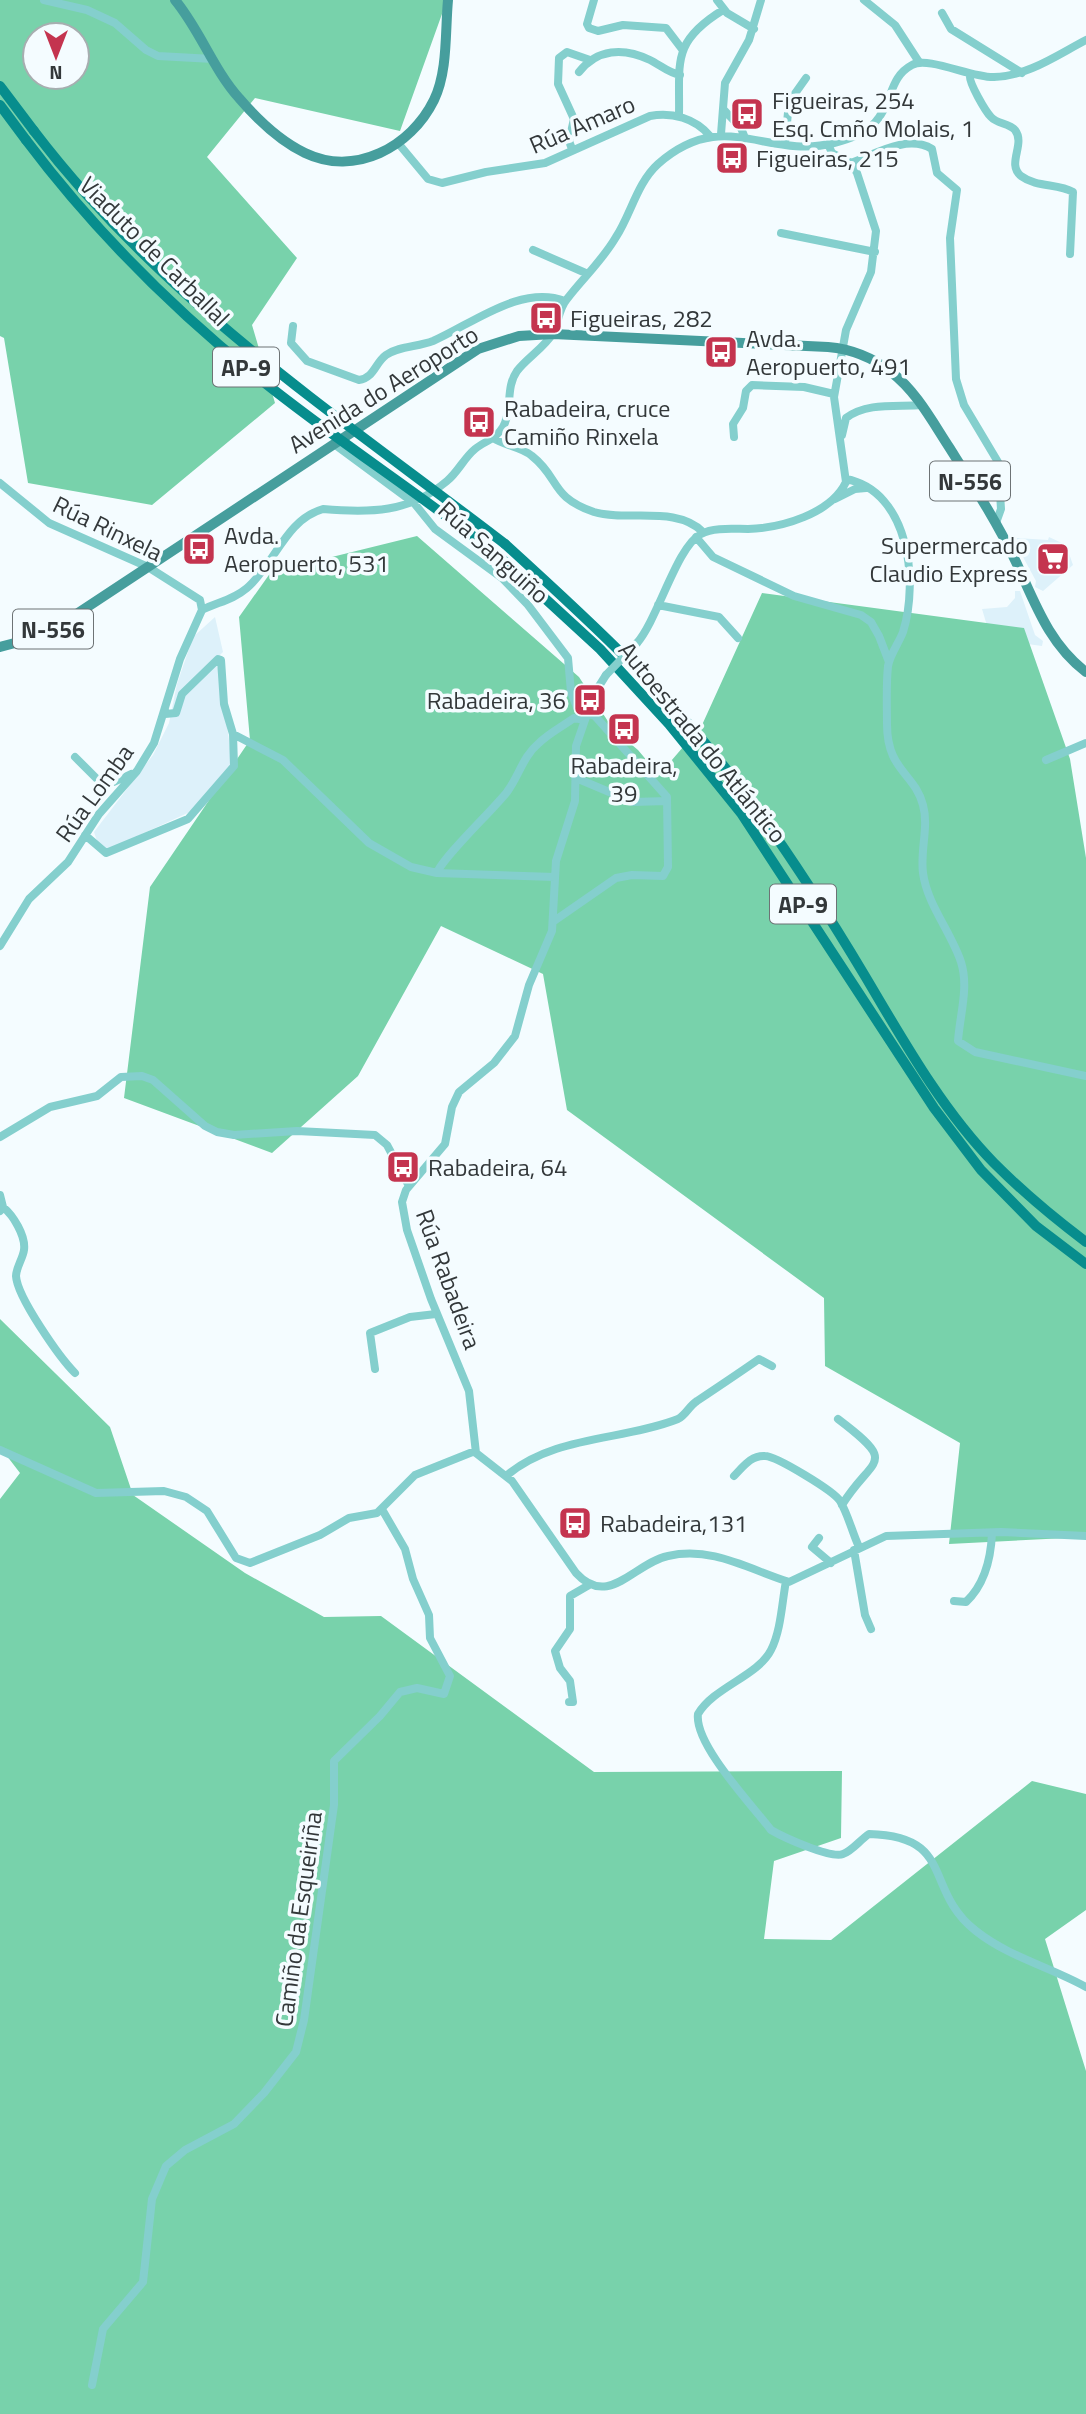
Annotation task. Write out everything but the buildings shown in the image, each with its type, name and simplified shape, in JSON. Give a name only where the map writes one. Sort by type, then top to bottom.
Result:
[{"type":"highway","name":"Viaduto de Carballal","points":[[0,86],[61,166],[134,246],[186,297],[270,368],[505,544]]},
{"type":"highway","name":"Viaduto de Carballal","points":[[0,105],[66,193],[146,276],[202,329],[291,403],[500,557]]},
{"type":"highway","name":"Autoestrada do Atlántico","points":[[505,544],[607,636],[680,714],[748,798],[808,884],[898,1032],[946,1102],[993,1161],[1048,1213],[1086,1242]]},
{"type":"highway","name":"Autoestrada do Atlántico","points":[[500,557],[600,649],[668,724],[741,813],[934,1108],[981,1170],[1036,1226],[1086,1264]]},
{"type":"main road","points":[[175,0],[231,88],[257,117],[306,154],[327,160],[354,161],[372,157],[398,143],[423,117],[441,80],[448,0]]},
{"type":"main road","name":"Avenida do Aeroporto","points":[[0,647],[30,639],[60,625],[478,349],[519,336],[553,334],[842,348],[858,352],[890,371],[922,405],[996,523],[1046,629],[1068,658],[1086,673]]},
{"type":"street","points":[[44,0],[87,10],[116,23],[146,50],[158,56],[213,59]]},
{"type":"street","points":[[594,0],[587,24],[589,28],[597,31],[623,24],[667,28],[682,49]]},
{"type":"street","points":[[717,0],[723,10],[754,29]]},
{"type":"street","points":[[721,134],[722,92],[728,74],[754,29],[761,0]]},
{"type":"street","points":[[864,0],[895,25],[919,62],[970,75],[993,77],[1022,73],[1086,40]]},
{"type":"street","points":[[710,136],[700,125],[679,117],[682,49],[701,23],[723,10]]},
{"type":"street","points":[[942,13],[951,29],[1022,73]]},
{"type":"street","points":[[572,149],[569,141],[573,119],[558,85],[559,58],[567,52],[590,60]]},
{"type":"street","points":[[579,72],[595,55],[606,53],[632,54],[680,75]]},
{"type":"street","points":[[202,607],[226,603],[248,588],[276,548],[314,511],[323,509],[378,512],[414,503],[448,481],[475,449],[493,438],[509,415],[514,377],[553,334],[565,301],[613,244],[644,182],[656,166],[710,136],[721,134],[785,144],[828,145],[859,135],[878,122],[903,73],[919,62]]},
{"type":"street","points":[[970,75],[970,84],[991,117],[1015,131],[1019,138],[1016,169],[1019,174],[1039,184],[1073,192],[1070,254]]},
{"type":"street","points":[[785,144],[789,102],[806,78]]},
{"type":"street","points":[[723,110],[738,124],[745,138]]},
{"type":"street","name":"Rúa Amaro","points":[[398,143],[428,179],[435,183],[486,172],[532,167],[649,116],[664,114],[679,117]]},
{"type":"street","points":[[851,163],[903,143],[927,145],[932,149],[937,173],[957,190],[950,238],[956,379],[964,405],[998,462],[1000,509],[996,523]]},
{"type":"street","points":[[699,534],[773,525],[809,514],[840,493],[846,478],[835,394],[846,330],[866,288],[875,253],[874,218],[851,163],[832,153],[828,145]]},
{"type":"street","points":[[782,233],[875,253]]},
{"type":"street","points":[[533,250],[589,274]]},
{"type":"street","points":[[293,326],[291,343],[307,361],[359,380],[371,374],[388,354],[434,341],[522,299],[549,297],[565,301]]},
{"type":"street","points":[[734,437],[733,424],[743,408],[746,391],[752,385],[804,387],[835,394]]},
{"type":"street","points":[[840,441],[846,418],[858,411],[876,406],[922,405]]},
{"type":"street","points":[[493,438],[530,454],[542,465],[560,493],[581,506],[613,515],[681,520],[694,524],[713,556],[783,591],[807,601],[827,603],[861,615],[871,622],[889,662],[887,741],[893,759],[922,802],[926,820],[921,846],[923,876],[961,962],[965,985],[958,1041],[975,1052],[1086,1076]]},
{"type":"street","name":"Rúa Sanguiño","points":[[334,444],[414,503],[444,536],[502,578],[552,633],[568,658],[573,702],[578,710],[586,716],[595,716],[667,801]]},
{"type":"street","points":[[846,478],[866,488],[893,511],[906,548],[908,599],[903,631],[889,662]]},
{"type":"street","name":"Rúa Rinxela","points":[[0,483],[49,523],[148,567],[200,600],[202,607]]},
{"type":"street","points":[[832,500],[866,488]]},
{"type":"street","name":"Rúa Rabadeira","points":[[475,1451],[469,1391],[436,1314],[402,1215],[403,1195],[445,1144],[452,1107],[459,1092],[500,1057],[515,1036],[529,985],[549,941],[554,921],[559,847],[574,807],[576,746],[594,694],[606,675],[649,629],[688,545],[699,534]]},
{"type":"street","points":[[658,605],[719,617],[738,638]]},
{"type":"street","name":"Rúa Lomba","points":[[0,946],[29,899],[68,862],[99,814],[137,771],[154,743],[165,715],[180,659],[202,607]]},
{"type":"street","points":[[85,835],[106,853],[188,819],[234,766],[233,734],[224,704],[221,660],[218,659],[182,694],[176,713],[165,715]]},
{"type":"street","points":[[437,873],[441,863],[475,830],[509,790],[523,761],[540,742],[575,718],[586,716]]},
{"type":"street","points":[[233,734],[283,760],[300,774],[337,816],[369,843],[411,867],[437,873],[555,877]]},
{"type":"street","points":[[1046,760],[1086,743]]},
{"type":"street","points":[[75,757],[99,781],[107,783],[137,771]]},
{"type":"street","points":[[554,921],[615,878],[632,874],[663,876],[668,867],[667,801],[634,802],[576,778]]},
{"type":"street","points":[[0,1137],[50,1107],[97,1096],[121,1077],[142,1076],[153,1080],[205,1126],[217,1132],[234,1136],[297,1131],[375,1135],[391,1152],[409,1186]]},
{"type":"street","points":[[0,1195],[1,1209],[11,1213],[23,1241],[16,1276],[37,1321],[60,1358],[75,1373]]},
{"type":"street","points":[[374,1369],[370,1333],[410,1317],[436,1314]]},
{"type":"street","points":[[506,1476],[522,1464],[577,1442],[641,1431],[679,1418],[699,1399],[759,1359],[772,1366]]},
{"type":"street","points":[[838,1419],[872,1447],[875,1457],[867,1477],[842,1505]]},
{"type":"street","points":[[0,1450],[96,1493],[164,1491],[186,1497],[207,1511],[236,1558],[244,1562],[264,1559],[349,1518],[383,1511],[415,1475],[475,1451],[519,1488],[576,1573],[591,1586]]},
{"type":"street","points":[[734,1476],[757,1457],[769,1456],[836,1495],[857,1548],[865,1615],[871,1629]]},
{"type":"street","name":"Camiño da Esqueiriña","points":[[92,2385],[103,2329],[143,2282],[152,2199],[166,2166],[185,2150],[234,2123],[264,2092],[296,2052],[304,2020],[334,1805],[334,1761],[380,1716],[400,1692],[417,1688],[444,1694],[448,1689],[450,1676],[430,1639],[429,1615],[405,1549],[383,1511]]},
{"type":"street","points":[[569,1702],[573,1702],[570,1681],[560,1668],[555,1651],[570,1629],[570,1596],[591,1586],[612,1585],[660,1558],[679,1555],[732,1559],[786,1581],[796,1581],[857,1548],[886,1536],[992,1533],[1086,1536]]},
{"type":"street","points":[[954,1601],[966,1602],[984,1574],[991,1554],[992,1533]]},
{"type":"street","points":[[819,1538],[812,1547],[831,1563]]},
{"type":"street","points":[[786,1581],[772,1649],[765,1659],[703,1706],[698,1714],[698,1729],[720,1764],[771,1830],[781,1836],[831,1856],[848,1852],[869,1834],[890,1835],[913,1842],[930,1854],[957,1912],[975,1931],[1008,1952],[1086,1987]]},
{"type":"shaded area","points":[[1049,537],[1066,545],[1073,565],[1043,591],[1035,587],[1036,581],[1017,546],[1017,538],[1048,540]]},
{"type":"shaded area","points":[[1015,591],[1020,591],[1035,635],[1043,641],[1042,646],[991,639],[982,609],[1007,607],[1015,598]]},
{"type":"shaded area","points":[[215,617],[223,652],[215,660],[221,678],[232,764],[192,811],[107,850],[97,841],[94,832],[153,755],[169,723],[177,684],[193,637]]},
{"type":"green space","points":[[0,0],[447,0],[400,131],[255,98],[207,157],[297,258],[252,325],[275,403],[152,505],[28,483],[4,338],[0,336]]},
{"type":"green space","points":[[417,536],[579,677],[613,729],[638,750],[659,775],[702,725],[762,593],[1024,628],[1070,759],[1086,858],[1086,1537],[949,1544],[960,1443],[825,1366],[824,1298],[567,1110],[543,974],[441,926],[358,1076],[272,1153],[124,1098],[150,887],[250,740],[239,617],[271,572]]},
{"type":"green space","points":[[0,1319],[110,1427],[133,1495],[245,1573],[324,1617],[381,1616],[594,1772],[842,1771],[841,1838],[774,1861],[764,1939],[831,1940],[1032,1781],[1086,1794],[1086,1910],[1045,1939],[1086,2071],[1086,2414],[0,2414],[0,1499],[20,1473],[0,1447]]},
{"type":"place","name":"Figueiras, 254 Esq. Cmño Molais, 1","points":[[747,114]]},
{"type":"place","name":"Figueiras, 215","points":[[732,158]]},
{"type":"place","name":"Figueiras, 282","points":[[546,318]]},
{"type":"place","name":"Avda. Aeropuerto, 491","points":[[721,352]]},
{"type":"place","name":"Rabadeira, cruce Camiño Rinxela","points":[[479,422]]},
{"type":"place","name":"Avda. Aeropuerto, 531","points":[[199,549]]},
{"type":"place","name":"Supermercado Claudio Express","points":[[1053,559]]},
{"type":"place","name":"Rabadeira, 36","points":[[590,700]]},
{"type":"place","name":"Rabadeira, 39","points":[[624,729]]},
{"type":"place","name":"Rabadeira, 64","points":[[403,1167]]},
{"type":"place","name":"Rabadeira,131","points":[[575,1523]]}]
